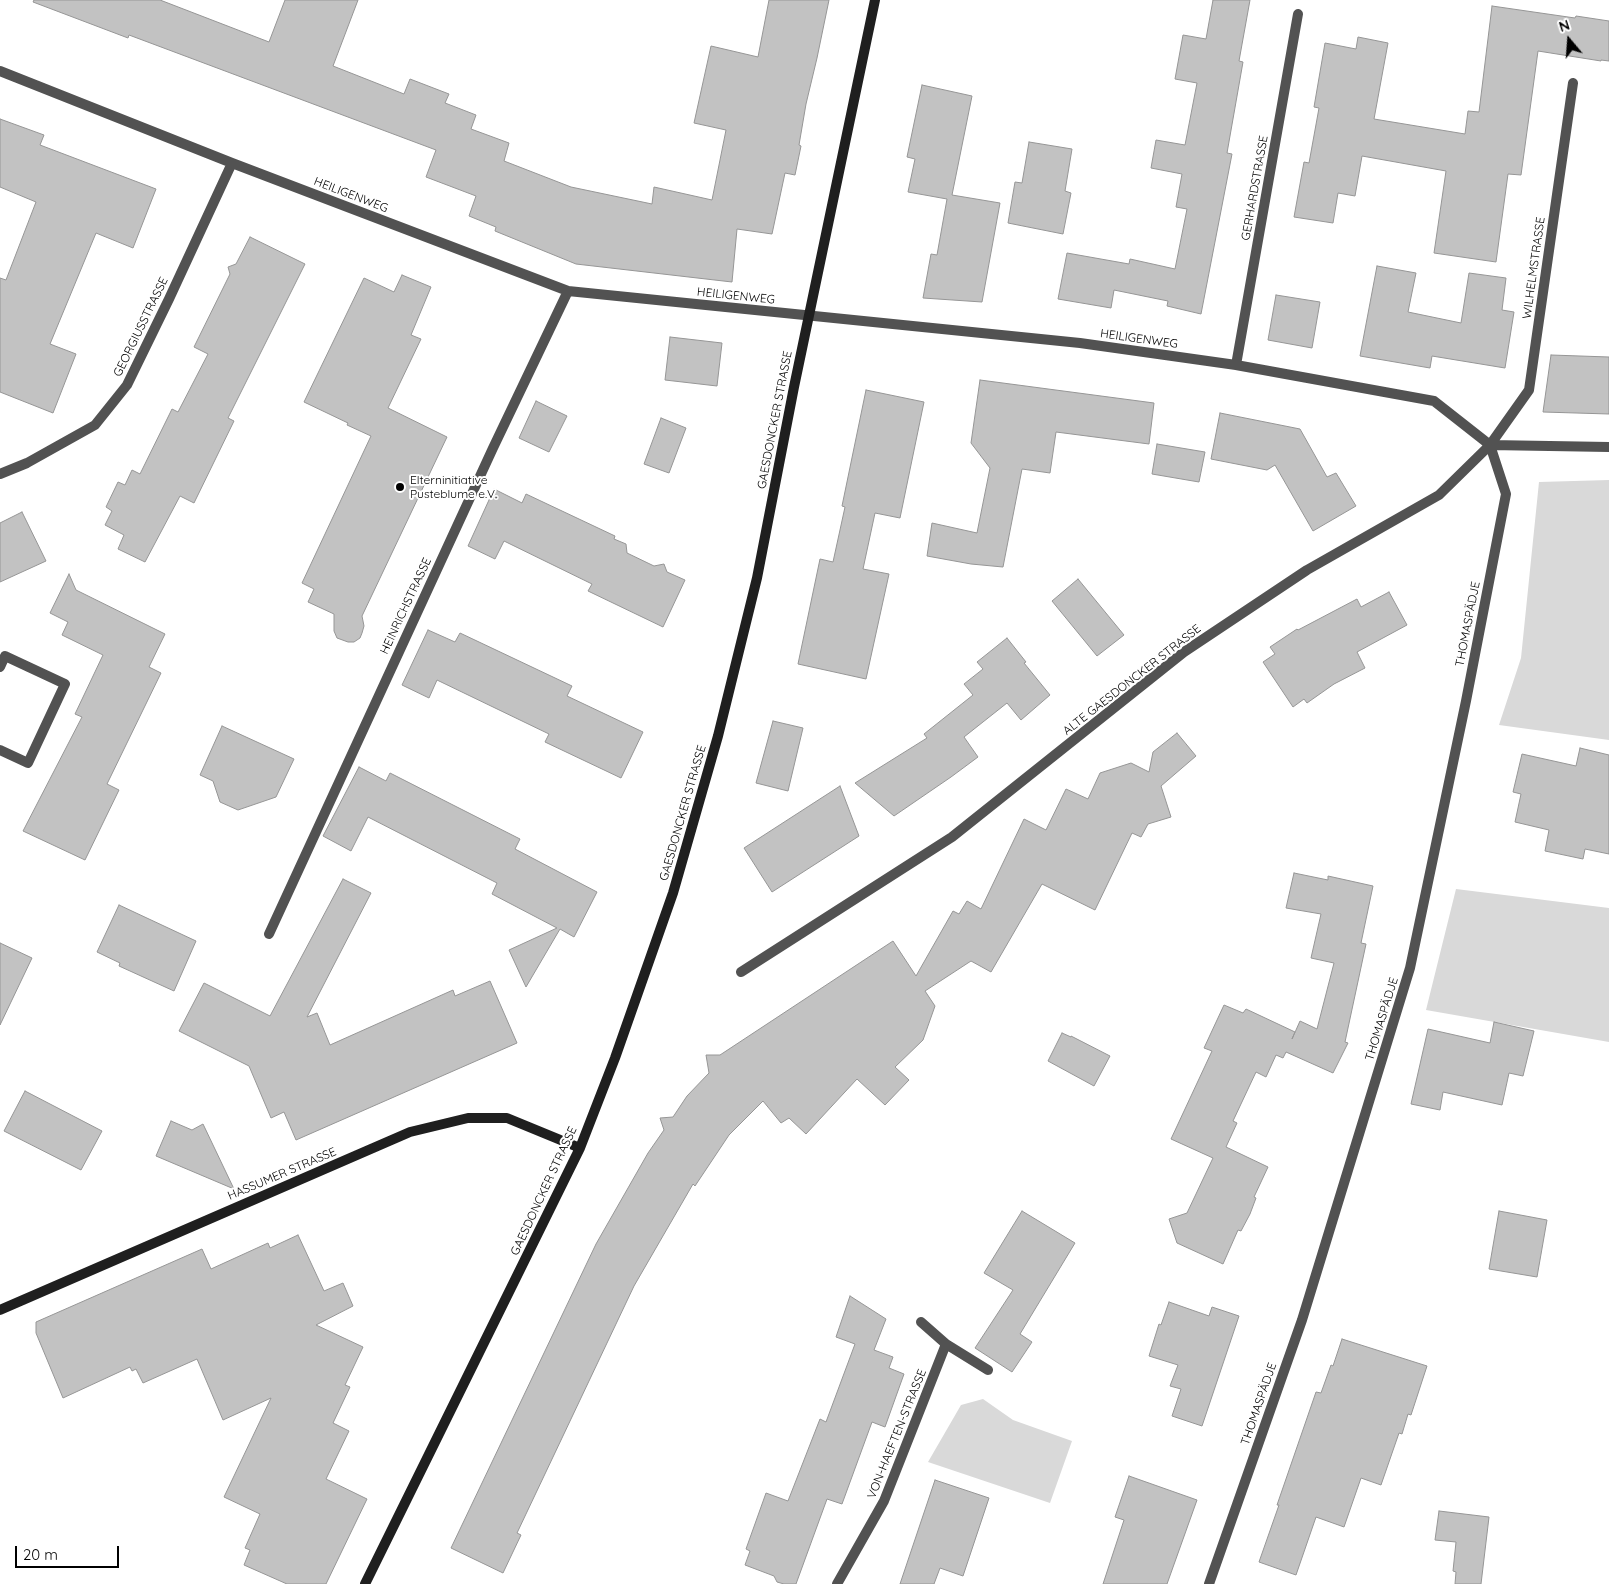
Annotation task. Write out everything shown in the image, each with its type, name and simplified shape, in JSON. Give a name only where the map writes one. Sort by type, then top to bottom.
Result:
[{"type":"main road","name":"GAESDONCKER STRASSE","points":[[366,1584],[580,1148],[673,893],[718,736],[757,578],[875,0]]},
{"type":"main road","name":"HASSUMER STRASSE","points":[[0,1310],[410,1132],[468,1118],[507,1118],[580,1148]]},
{"type":"street","name":"GERHARDSTRASSE","points":[[1236,365],[1298,14]]},
{"type":"street","name":"HEILIGENWEG","points":[[0,71],[232,163],[568,291],[1080,343],[1236,365],[1434,401],[1490,445]]},
{"type":"street","name":"WILHELMSTRASSE","points":[[1490,445],[1529,390],[1573,83]]},
{"type":"street","name":"GEORGIUSSTRASSE","points":[[0,474],[27,462],[95,424],[127,385],[232,163]]},
{"type":"street","name":"HEINRICHSTRASSE","points":[[269,934],[493,448],[568,291]]},
{"type":"street","points":[[1490,445],[1609,447]]},
{"type":"street","name":"ALTE GAESDONCKER STRASSE","points":[[741,972],[952,837],[1184,652],[1307,570],[1439,495],[1490,445]]},
{"type":"street","name":"THOMASPÄDJE","points":[[1209,1584],[1302,1320],[1410,968],[1466,701],[1506,494],[1490,445]]},
{"type":"street","points":[[0,667],[5,656],[65,684],[28,763],[0,750]]},
{"type":"street","points":[[921,1322],[946,1344],[988,1370]]},
{"type":"street","name":"VON-HAEFTEN-STRASSE","points":[[837,1584],[884,1501],[946,1344]]},
{"type":"shaded area","points":[[1609,480],[1609,740],[1499,725],[1521,658],[1539,482]]},
{"type":"shaded area","points":[[1456,889],[1609,908],[1609,1042],[1426,1010]]},
{"type":"shaded area","points":[[983,1399],[1013,1420],[1072,1441],[1050,1503],[928,1462],[961,1405]]},
{"type":"building","points":[[34,0],[160,0],[269,42],[285,0],[358,0],[333,66],[404,94],[410,79],[449,94],[445,103],[476,115],[471,129],[509,143],[504,161],[571,187],[652,204],[654,187],[712,200],[726,130],[694,123],[711,46],[758,57],[769,0],[829,0],[806,104],[795,175],[785,173],[772,234],[737,229],[732,282],[576,264],[495,231],[496,227],[469,216],[476,196],[426,177],[436,150],[129,35],[128,38],[33,2]]},
{"type":"building","points":[[1213,0],[1250,0],[1239,61],[1243,62],[1227,153],[1232,154],[1201,314],[1167,306],[1168,301],[1114,290],[1111,308],[1058,299],[1067,253],[1129,264],[1130,259],[1175,269],[1187,209],[1176,207],[1182,174],[1151,168],[1156,140],[1185,145],[1197,83],[1175,79],[1183,35],[1206,39]]},
{"type":"building","points":[[1492,6],[1609,21],[1609,61],[1538,51],[1521,175],[1508,174],[1496,262],[1434,253],[1446,171],[1362,156],[1355,196],[1338,193],[1333,223],[1294,217],[1304,162],[1309,163],[1319,108],[1314,107],[1325,43],[1356,49],[1358,37],[1388,43],[1374,119],[1465,134],[1468,111],[1479,112]]},
{"type":"building","points":[[922,85],[972,96],[952,195],[1000,203],[982,302],[923,298],[931,254],[937,255],[947,199],[908,192],[915,159],[907,157]]},
{"type":"building","points":[[0,119],[44,135],[40,145],[156,189],[133,248],[96,233],[50,344],[76,354],[53,413],[0,392],[0,278],[6,280],[36,202],[0,187]]},
{"type":"building","points":[[1029,142],[1072,149],[1065,191],[1071,193],[1063,234],[1008,223],[1015,182],[1022,183]]},
{"type":"building","points":[[250,237],[305,264],[228,418],[234,421],[194,503],[180,496],[145,562],[118,549],[124,535],[105,525],[112,511],[106,507],[118,482],[125,485],[132,470],[140,474],[172,409],[178,412],[208,354],[194,347],[230,274],[228,267],[236,264]]},
{"type":"building","points":[[1377,266],[1416,273],[1408,312],[1461,323],[1469,273],[1506,278],[1502,310],[1514,312],[1505,368],[1432,356],[1430,368],[1360,356]]},
{"type":"building","points":[[402,275],[431,287],[411,335],[421,339],[388,408],[447,437],[362,616],[364,626],[360,638],[354,642],[348,642],[337,638],[334,631],[334,614],[308,602],[314,589],[302,583],[371,436],[304,402],[364,278],[394,292]]},
{"type":"building","points":[[1276,295],[1320,302],[1312,348],[1268,340]]},
{"type":"building","points":[[670,337],[722,343],[717,386],[665,380]]},
{"type":"building","points":[[1551,355],[1609,357],[1609,414],[1543,412]]},
{"type":"building","points":[[980,380],[1154,403],[1149,444],[1056,432],[1050,473],[1022,469],[1003,567],[971,564],[927,556],[932,523],[977,533],[990,468],[971,443]]},
{"type":"building","points":[[866,390],[924,402],[900,518],[875,513],[863,569],[889,574],[866,679],[798,664],[820,559],[833,562],[845,507],[842,506]]},
{"type":"building","points":[[536,401],[567,416],[549,452],[519,438]]},
{"type":"building","points":[[1220,413],[1300,429],[1327,477],[1336,473],[1356,506],[1313,531],[1275,465],[1267,470],[1211,459]]},
{"type":"building","points":[[661,418],[686,428],[669,473],[644,464]]},
{"type":"building","points":[[1157,444],[1205,452],[1199,482],[1152,474]]},
{"type":"building","points":[[494,489],[522,503],[526,494],[615,536],[614,539],[626,544],[627,553],[654,566],[664,564],[667,572],[685,580],[663,627],[588,591],[592,584],[504,541],[495,559],[468,546]]},
{"type":"building","points":[[22,512],[46,561],[0,582],[0,523]]},
{"type":"building","points":[[69,574],[76,590],[165,634],[149,667],[161,673],[107,784],[119,790],[85,860],[23,831],[82,717],[75,714],[103,655],[62,635],[68,622],[50,613]]},
{"type":"building","points":[[1078,579],[1124,635],[1097,656],[1052,601]]},
{"type":"building","points":[[1389,592],[1407,625],[1357,652],[1365,668],[1334,684],[1307,703],[1304,699],[1293,707],[1263,662],[1275,654],[1270,647],[1297,629],[1357,599],[1361,607]]},
{"type":"building","points":[[428,630],[455,642],[460,633],[572,686],[567,696],[643,732],[621,778],[545,742],[549,734],[437,680],[429,698],[402,685]]},
{"type":"building","points":[[1007,638],[1050,695],[1021,720],[1007,703],[964,737],[978,757],[894,816],[855,783],[927,738],[924,734],[973,695],[964,684],[983,669],[977,662]]},
{"type":"building","points":[[773,721],[803,728],[788,791],[756,783]]},
{"type":"building","points":[[222,726],[294,759],[276,797],[238,810],[220,802],[213,781],[200,775]]},
{"type":"building","points":[[1177,733],[1196,756],[1161,786],[1171,817],[1148,824],[1141,837],[1132,833],[1095,910],[1042,884],[991,972],[971,961],[925,991],[935,1006],[923,1040],[895,1067],[909,1080],[885,1105],[857,1079],[806,1134],[789,1118],[781,1123],[763,1101],[729,1135],[695,1186],[693,1184],[634,1286],[517,1533],[521,1535],[503,1573],[451,1548],[596,1244],[648,1153],[664,1130],[660,1118],[673,1117],[687,1096],[709,1073],[706,1055],[720,1055],[893,941],[916,976],[953,911],[959,914],[967,901],[981,909],[1024,819],[1046,830],[1066,789],[1088,799],[1100,773],[1131,763],[1149,772],[1153,752]]},
{"type":"building","points":[[1580,748],[1609,755],[1609,854],[1585,849],[1583,859],[1545,851],[1549,830],[1515,822],[1521,794],[1513,792],[1522,754],[1576,766]]},
{"type":"building","points":[[359,767],[386,781],[390,773],[520,839],[515,849],[597,892],[574,937],[560,929],[526,987],[509,950],[557,928],[492,894],[497,883],[368,817],[351,851],[323,836]]},
{"type":"building","points":[[840,786],[859,836],[772,892],[744,848]]},
{"type":"building","points":[[1294,873],[1328,880],[1328,876],[1373,886],[1361,943],[1366,944],[1345,1042],[1348,1043],[1333,1073],[1286,1052],[1283,1058],[1276,1055],[1266,1077],[1256,1072],[1233,1121],[1237,1123],[1226,1147],[1268,1167],[1254,1197],[1256,1198],[1250,1214],[1241,1231],[1238,1230],[1223,1264],[1177,1243],[1169,1219],[1187,1213],[1213,1158],[1171,1139],[1212,1051],[1204,1048],[1224,1005],[1243,1013],[1246,1009],[1295,1032],[1292,1039],[1300,1021],[1317,1029],[1334,963],[1311,958],[1321,914],[1286,908]]},
{"type":"building","points":[[343,879],[371,893],[307,1017],[317,1013],[330,1045],[453,990],[455,996],[490,981],[517,1043],[296,1140],[284,1112],[271,1118],[249,1066],[179,1031],[204,983],[270,1016]]},
{"type":"building","points":[[119,905],[196,941],[174,991],[119,966],[120,963],[97,952]]},
{"type":"building","points":[[0,943],[32,958],[0,1025]]},
{"type":"building","points":[[1494,1022],[1534,1031],[1523,1076],[1509,1073],[1502,1105],[1443,1092],[1440,1110],[1411,1104],[1428,1029],[1490,1043]]},
{"type":"building","points":[[1062,1033],[1110,1056],[1094,1086],[1048,1061]]},
{"type":"building","points":[[25,1091],[102,1131],[81,1170],[4,1131]]},
{"type":"building","points":[[171,1121],[192,1130],[203,1124],[234,1189],[156,1156]]},
{"type":"building","points":[[1022,1211],[1075,1243],[1020,1334],[1032,1342],[1012,1372],[975,1348],[1013,1290],[984,1273]]},
{"type":"building","points":[[1499,1211],[1547,1220],[1537,1277],[1489,1269]]},
{"type":"building","points":[[298,1235],[324,1291],[343,1283],[353,1306],[316,1325],[363,1347],[345,1385],[350,1387],[333,1423],[349,1431],[326,1479],[367,1499],[326,1584],[287,1584],[244,1565],[250,1550],[245,1548],[260,1514],[224,1497],[271,1398],[223,1420],[197,1359],[143,1383],[136,1369],[132,1371],[130,1367],[63,1398],[36,1333],[36,1322],[202,1249],[211,1269],[268,1243],[270,1248]]},
{"type":"building","points":[[850,1296],[886,1319],[874,1350],[893,1357],[889,1368],[904,1374],[885,1427],[872,1422],[842,1504],[827,1499],[796,1584],[784,1584],[777,1582],[774,1576],[745,1565],[750,1551],[746,1549],[766,1493],[788,1501],[820,1419],[826,1422],[855,1344],[836,1337]]},
{"type":"building","points":[[1169,1302],[1209,1316],[1212,1307],[1239,1316],[1202,1426],[1172,1416],[1181,1389],[1170,1386],[1178,1365],[1149,1356],[1159,1324],[1161,1325]]},
{"type":"building","points":[[1342,1339],[1427,1366],[1411,1415],[1408,1414],[1402,1434],[1399,1433],[1381,1485],[1361,1478],[1344,1527],[1316,1517],[1296,1575],[1259,1562],[1316,1392],[1321,1393]]},
{"type":"building","points":[[1129,1476],[1197,1500],[1167,1584],[1103,1584],[1124,1520],[1115,1517]]},
{"type":"building","points":[[935,1480],[989,1498],[963,1576],[940,1568],[934,1584],[900,1584]]},
{"type":"building","points":[[1439,1511],[1489,1517],[1481,1584],[1455,1584],[1456,1572],[1453,1571],[1456,1542],[1435,1540]]},
{"type":"place","name":"Elterninitiative Pusteblume e.V.","points":[[400,487]]}]
